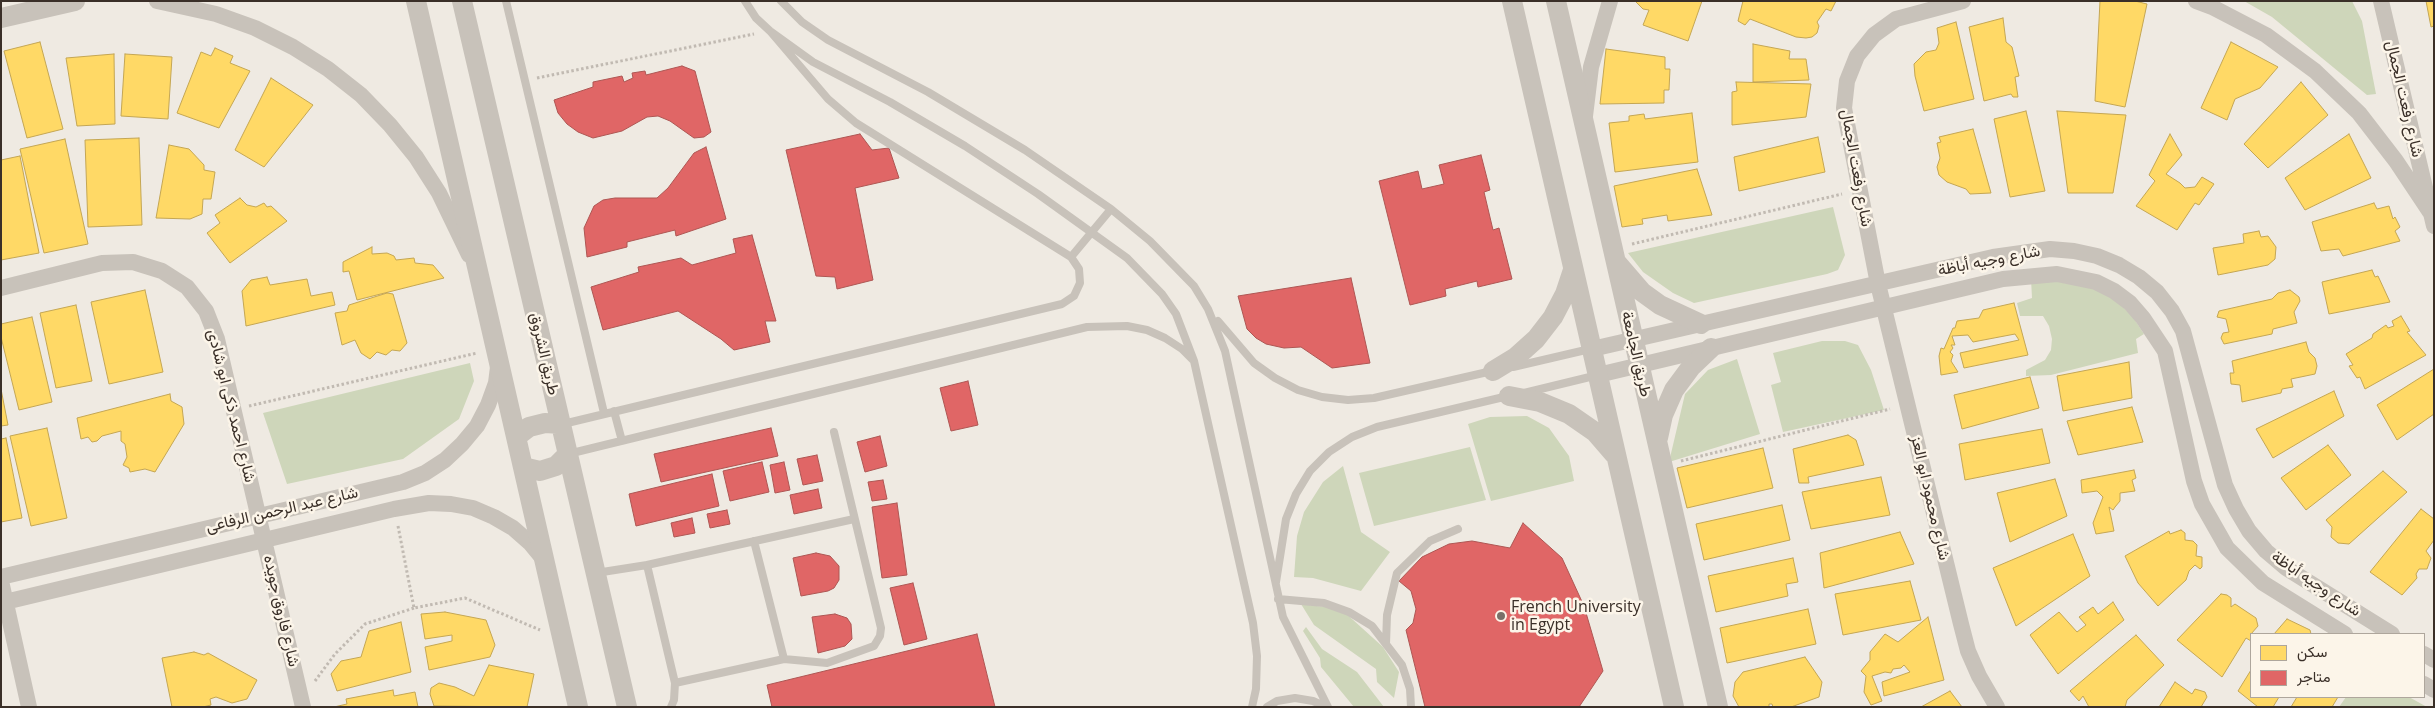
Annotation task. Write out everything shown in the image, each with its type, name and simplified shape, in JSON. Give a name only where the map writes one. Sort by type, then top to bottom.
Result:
[{"type":"street","points":[[1,18],[75,1]]},
{"type":"street","points":[[157,1],[216,14],[255,28],[293,47],[328,69],[361,95],[390,125],[416,158],[439,192],[480,280]]},
{"type":"street","points":[[416,1],[578,707]]},
{"type":"street","name":"طريق الشروق","points":[[462,1],[627,707]]},
{"type":"street","points":[[1512,1],[1674,707]]},
{"type":"street","name":"طريق الجامعة","points":[[1556,1],[1718,707]]},
{"type":"street","points":[[1584,125],[1591,67],[1610,1]]},
{"type":"street","name":"شارع رفعت الجمال","points":[[1878,284],[1844,108],[1847,81],[1857,56],[1874,35],[1896,19],[1963,1]]},
{"type":"street","points":[[2196,1],[2212,7],[2266,35],[2315,71],[2359,113],[2396,161],[2432,219]]},
{"type":"street","name":"شارع رفعت الجمال","points":[[2381,1],[2432,219]]},
{"type":"street","name":"شارع وجيه أباظة","points":[[1592,349],[1994,257],[2050,249],[2074,251],[2097,256],[2139,277],[2157,292],[2172,311],[2183,331],[2225,485],[2249,531],[2266,551],[2286,568],[2390,633]]},
{"type":"street","points":[[1613,254],[1642,292],[1660,305],[1701,324]]},
{"type":"street","name":"شارع احمد ذكى ابو شادى","points":[[1,288],[102,264],[133,262],[162,271],[187,287],[206,311],[217,339],[259,516]]},
{"type":"street","points":[[1493,371],[1516,357],[1536,339],[1553,318],[1565,294],[1573,268]]},
{"type":"street","name":"شارع وجيه أباظة","points":[[1598,375],[2003,279],[2037,274],[2076,277],[2096,282],[2114,291],[2130,303],[2143,318],[2165,351],[2194,481],[2206,512],[2227,548],[2263,583],[2343,633]]},
{"type":"street","name":"شارع محمود ابو العز","points":[[1878,284],[1968,651],[1979,676],[1998,707]]},
{"type":"street","points":[[1657,442],[1663,415],[1674,390],[1691,367],[1711,348]]},
{"type":"street","name":"شارع عبد الرحمن الرفاعى","points":[[1,579],[403,482],[425,473],[445,460],[462,444],[484,412],[496,383],[498,354]]},
{"type":"street","points":[[1509,396],[1540,402],[1569,414],[1595,432],[1616,456]]},
{"type":"street","points":[[516,437],[529,427],[545,423],[561,424]]},
{"type":"street","points":[[523,467],[540,471],[556,466],[568,454]]},
{"type":"street","name":"شارع عبد الرحمن الرفاعى","points":[[4,602],[394,509],[429,503],[473,508],[494,517],[513,528],[530,543],[544,560]]},
{"type":"street","name":"شارع فاروق جويده","points":[[259,516],[302,703]]},
{"type":"street","points":[[1,579],[4,602],[29,707]]},
{"type":"lane","points":[[506,1],[604,413]]},
{"type":"lane","points":[[561,424],[1062,304],[1074,296],[1080,283],[1079,268],[1071,257],[856,123],[828,99],[770,31],[756,18],[745,1]]},
{"type":"lane","points":[[781,1],[802,22],[828,40],[936,97],[1024,150],[1111,208],[1175,266],[1194,286],[1208,309],[1236,345],[1254,363],[1275,378],[1298,390],[1322,397],[1348,400],[1374,398],[1592,349]]},
{"type":"lane","points":[[770,31],[813,62],[890,102],[966,146],[1038,194],[1127,258],[1162,294],[1187,337],[1194,361],[1254,623],[1256,689],[1252,707]]},
{"type":"lane","points":[[1071,257],[1111,208]]},
{"type":"lane","points":[[1208,309],[1225,351],[1275,589],[1283,617],[1327,707]]},
{"type":"lane","points":[[568,454],[1087,327],[1121,325],[1147,330],[1166,338],[1182,349],[1194,361]]},
{"type":"lane","points":[[1275,589],[1286,518],[1296,494],[1310,471],[1329,452],[1352,437],[1377,427],[1598,375]]},
{"type":"lane","points":[[614,411],[622,441]]},
{"type":"lane","points":[[675,683],[784,659],[827,663],[874,646],[880,636],[880,628],[834,432]]},
{"type":"lane","points":[[596,573],[647,565],[854,518]]},
{"type":"lane","points":[[1386,644],[1387,615],[1397,573],[1430,541],[1458,529]]},
{"type":"lane","points":[[754,541],[784,659]]},
{"type":"lane","points":[[647,565],[675,683],[674,700],[671,707]]},
{"type":"lane","points":[[1278,599],[1324,603],[1350,612],[1372,626],[1402,665],[1410,689],[1411,707]]},
{"type":"lane","points":[[1267,707],[1277,702],[1295,698],[1313,701],[1327,707]]},
{"type":"path","points":[[525,81],[770,31]]},
{"type":"path","points":[[1613,254],[1860,190]]},
{"type":"path","points":[[234,410],[498,354]]},
{"type":"path","points":[[1662,466],[1908,404]]},
{"type":"path","points":[[394,509],[414,608]]},
{"type":"path","points":[[302,703],[335,654],[360,627],[414,608],[465,598],[563,640]]},
{"type":"green space","points":[[2244,1],[2352,1],[2362,21],[2376,94],[2367,95],[2272,17]]},
{"type":"green space","points":[[1833,207],[1845,255],[1838,270],[1827,274],[1694,303],[1673,293],[1643,272],[1628,253]]},
{"type":"green space","points":[[2060,278],[2111,295],[2133,317],[2144,334],[2136,339],[2138,353],[2051,375],[2026,376],[2026,370],[2045,360],[2051,350],[2052,339],[2049,326],[2043,316],[2020,316],[2017,303],[2032,298],[2031,279]]},
{"type":"green space","points":[[1822,341],[1845,341],[1858,345],[1871,370],[1884,410],[1783,432],[1771,385],[1781,382],[1773,353]]},
{"type":"green space","points":[[1737,359],[1760,434],[1669,462],[1685,394],[1708,370]]},
{"type":"green space","points":[[470,363],[474,381],[459,419],[403,459],[287,484],[263,413]]},
{"type":"green space","points":[[1527,416],[1549,428],[1569,456],[1574,481],[1491,501],[1468,424],[1490,417]]},
{"type":"green space","points":[[1470,447],[1486,500],[1374,526],[1359,473]]},
{"type":"green space","points":[[1343,466],[1361,532],[1390,552],[1361,591],[1313,578],[1294,577],[1297,536],[1304,512],[1323,482]]},
{"type":"green space","points":[[1301,604],[1341,609],[1383,647],[1399,672],[1394,698],[1377,682],[1376,669],[1314,625]]},
{"type":"green space","points":[[1306,627],[1322,649],[1357,672],[1384,707],[1354,707],[1321,667],[1320,658],[1303,631]]},
{"type":"green space","points":[[2345,698],[2411,698],[2427,707],[2339,707]]},
{"type":"building: سكن","points":[[1635,1],[1702,1],[1688,41],[1643,25],[1649,10],[1643,9]]},
{"type":"building: سكن","points":[[1743,1],[1836,1],[1831,11],[1826,9],[1817,22],[1819,26],[1817,33],[1812,37],[1806,38],[1796,37],[1750,19],[1745,25],[1738,21]]},
{"type":"building: سكن","points":[[2100,1],[2135,1],[2147,4],[2125,107],[2095,101]]},
{"type":"building: سكن","points":[[2426,1],[2434,1],[2434,26],[2431,27]]},
{"type":"building: سكن","points":[[2003,18],[2006,42],[2012,47],[2019,76],[2015,77],[2018,97],[2013,97],[2011,94],[1984,101],[1969,27]]},
{"type":"building: سكن","points":[[1956,22],[1974,99],[1924,111],[1915,76],[1914,64],[1926,52],[1936,50],[1939,43],[1937,28]]},
{"type":"building: سكن","points":[[40,42],[63,129],[27,138],[4,51]]},
{"type":"building: سكن","points":[[2231,42],[2278,67],[2260,88],[2235,99],[2227,120],[2201,108]]},
{"type":"building: سكن","points":[[1753,44],[1790,51],[1789,59],[1806,59],[1809,80],[1753,82]]},
{"type":"building: سكن","points":[[215,48],[233,56],[230,63],[250,71],[219,128],[177,113],[201,52],[211,56]]},
{"type":"building: سكن","points":[[1606,49],[1665,57],[1665,69],[1670,69],[1669,90],[1664,90],[1664,103],[1600,104]]},
{"type":"building: سكن","points":[[114,54],[115,124],[77,126],[66,58]]},
{"type":"building: سكن","points":[[125,54],[172,57],[168,119],[121,116]]},
{"type":"building: سكن","points":[[271,78],[313,105],[264,167],[235,150]]},
{"type":"building: سكن","points":[[1736,82],[1811,84],[1806,117],[1732,125],[1732,92],[1737,91]]},
{"type":"building: سكن","points":[[2301,82],[2328,115],[2268,168],[2244,144]]},
{"type":"building: سكن","points":[[2026,111],[2045,191],[2010,197],[1994,119]]},
{"type":"building: سكن","points":[[2057,111],[2126,115],[2113,193],[2068,193]]},
{"type":"building: سكن","points":[[1692,113],[1698,162],[1615,172],[1609,123],[1629,121],[1629,116],[1644,114],[1645,119]]},
{"type":"building: سكن","points":[[1973,129],[1991,193],[1970,194],[1966,189],[1947,182],[1939,175],[1937,167],[1940,158],[1937,143],[1941,142],[1939,137]]},
{"type":"building: سكن","points":[[2170,134],[2182,155],[2166,174],[2185,188],[2195,187],[2202,177],[2214,184],[2199,205],[2195,203],[2177,230],[2136,206],[2155,181],[2149,175]]},
{"type":"building: سكن","points":[[2349,134],[2371,178],[2305,210],[2285,178]]},
{"type":"building: سكن","points":[[1818,137],[1825,172],[1739,191],[1734,157]]},
{"type":"building: سكن","points":[[139,138],[142,225],[88,227],[85,140]]},
{"type":"building: سكن","points":[[65,139],[88,244],[44,253],[20,149]]},
{"type":"building: سكن","points":[[169,145],[189,149],[204,165],[204,170],[215,172],[211,199],[203,199],[202,214],[190,219],[156,218]]},
{"type":"building: سكن","points":[[20,156],[39,253],[1,260],[1,160]]},
{"type":"building: سكن","points":[[1697,169],[1712,215],[1668,221],[1667,215],[1642,219],[1643,224],[1622,227],[1614,186]]},
{"type":"building: سكن","points":[[240,198],[247,205],[256,207],[264,203],[267,207],[271,206],[287,221],[230,263],[207,233],[220,223],[215,215]]},
{"type":"building: سكن","points":[[2374,203],[2377,209],[2389,206],[2393,219],[2395,217],[2400,227],[2395,231],[2400,241],[2343,256],[2339,249],[2321,251],[2312,222]]},
{"type":"building: سكن","points":[[2259,231],[2261,237],[2268,236],[2276,247],[2275,259],[2268,265],[2218,275],[2213,248],[2244,243],[2243,234]]},
{"type":"building: سكن","points":[[372,247],[372,254],[387,253],[394,256],[396,260],[414,258],[415,263],[433,265],[444,278],[357,300],[349,271],[343,272],[343,262]]},
{"type":"building: سكن","points":[[2372,270],[2375,277],[2378,276],[2390,302],[2329,314],[2322,282]]},
{"type":"building: سكن","points":[[267,277],[270,285],[307,279],[311,296],[332,292],[335,305],[246,326],[242,291],[251,280]]},
{"type":"building: سكن","points":[[145,290],[163,372],[109,384],[91,302]]},
{"type":"building: سكن","points":[[2290,290],[2299,297],[2300,301],[2294,312],[2297,323],[2273,329],[2272,334],[2224,344],[2221,338],[2223,333],[2229,332],[2226,319],[2217,317],[2219,311],[2272,299],[2278,293]]},
{"type":"building: سكن","points":[[387,293],[393,294],[407,343],[400,351],[392,350],[386,355],[377,352],[370,359],[361,353],[355,340],[342,345],[335,313],[347,311],[349,305]]},
{"type":"building: سكن","points":[[2014,303],[2028,355],[1964,368],[1960,353],[2019,340],[2015,334],[1973,342],[1968,335],[1952,336],[1955,345],[1951,345],[1953,348],[1950,352],[1953,355],[1951,361],[1958,372],[1941,375],[1939,356],[1941,348],[1944,349],[1957,321],[1979,318],[1983,310]]},
{"type":"building: سكن","points":[[76,305],[92,381],[56,388],[40,313]]},
{"type":"building: سكن","points":[[2401,316],[2410,331],[2407,332],[2426,355],[2365,389],[2360,377],[2357,378],[2349,366],[2353,365],[2346,354],[2372,338],[2373,334],[2386,325],[2388,328],[2394,326],[2392,321]]},
{"type":"building: سكن","points":[[32,317],[52,402],[19,410],[1,337],[1,324]]},
{"type":"building: سكن","points":[[2306,342],[2309,352],[2315,358],[2317,366],[2315,374],[2291,379],[2293,387],[2282,389],[2281,393],[2242,402],[2240,385],[2231,384],[2230,373],[2234,373],[2232,361]]},
{"type":"building: سكن","points":[[2129,362],[2132,398],[2063,411],[2057,376]]},
{"type":"building: سكن","points":[[2434,369],[2434,414],[2397,440],[2377,405]]},
{"type":"building: سكن","points":[[2030,377],[2039,408],[1962,429],[1954,395]]},
{"type":"building: سكن","points":[[1,389],[8,425],[1,426]]},
{"type":"building: سكن","points":[[2334,391],[2344,416],[2273,458],[2256,429]]},
{"type":"building: سكن","points":[[170,394],[171,401],[182,407],[184,424],[155,472],[145,469],[130,472],[129,468],[123,465],[127,457],[125,444],[121,441],[121,431],[102,436],[97,441],[92,442],[88,437],[81,439],[77,418]]},
{"type":"building: سكن","points":[[2132,407],[2143,442],[2078,455],[2067,421]]},
{"type":"building: سكن","points":[[47,428],[67,518],[31,526],[10,436]]},
{"type":"building: سكن","points":[[2042,429],[2050,463],[1965,480],[1959,444]]},
{"type":"building: سكن","points":[[1848,435],[1856,440],[1864,465],[1808,477],[1809,483],[1799,483],[1793,449]]},
{"type":"building: سكن","points":[[6,438],[22,518],[1,522],[1,439]]},
{"type":"building: سكن","points":[[2328,445],[2351,475],[2306,510],[2281,478]]},
{"type":"building: سكن","points":[[1763,448],[1773,488],[1687,508],[1677,468]]},
{"type":"building: سكن","points":[[2134,470],[2136,478],[2132,480],[2135,491],[2120,493],[2120,501],[2113,510],[2109,507],[2114,531],[2096,534],[2093,523],[2103,497],[2097,491],[2082,493],[2081,480]]},
{"type":"building: سكن","points":[[2383,471],[2407,492],[2349,544],[2338,543],[2331,537],[2332,527],[2326,520]]},
{"type":"building: سكن","points":[[1881,477],[1890,515],[1811,529],[1802,492]]},
{"type":"building: سكن","points":[[2055,479],[2067,516],[2010,542],[1997,493]]},
{"type":"building: سكن","points":[[1782,505],[1790,540],[1704,560],[1696,524]]},
{"type":"building: سكن","points":[[2421,509],[2434,519],[2434,540],[2426,551],[2431,558],[2427,569],[2419,569],[2416,574],[2417,578],[2402,595],[2370,572]]},
{"type":"building: سكن","points":[[2181,530],[2185,533],[2185,540],[2193,541],[2197,545],[2196,556],[2202,557],[2202,567],[2200,569],[2195,565],[2189,571],[2186,580],[2158,606],[2138,583],[2125,556],[2169,531],[2170,534]]},
{"type":"building: سكن","points":[[1900,532],[1914,564],[1824,588],[1820,553]]},
{"type":"building: سكن","points":[[2073,534],[2090,576],[2016,626],[1993,568]]},
{"type":"building: سكن","points":[[1793,558],[1798,582],[1786,584],[1788,596],[1716,612],[1708,576]]},
{"type":"building: سكن","points":[[1910,581],[1921,620],[1843,635],[1835,594]]},
{"type":"building: سكن","points":[[2221,594],[2231,598],[2231,607],[2235,604],[2256,618],[2258,626],[2250,633],[2250,640],[2246,638],[2222,677],[2177,640]]},
{"type":"building: سكن","points":[[2113,602],[2124,620],[2058,674],[2030,635],[2059,612],[2077,632],[2086,625],[2079,617],[2093,607],[2098,614]]},
{"type":"building: سكن","points":[[1808,609],[1816,644],[1727,663],[1720,628]]},
{"type":"building: سكن","points":[[445,612],[486,620],[495,645],[490,657],[429,670],[425,647],[452,641],[452,635],[425,639],[421,614]]},
{"type":"building: سكن","points":[[1928,617],[1944,680],[1884,696],[1882,682],[1910,672],[1904,665],[1901,668],[1893,669],[1891,673],[1885,672],[1872,676],[1882,701],[1871,705],[1864,692],[1866,676],[1861,671],[1870,660],[1870,652],[1885,634],[1898,642]]},
{"type":"building: سكن","points":[[2287,619],[2310,630],[2311,633],[2275,633]]},
{"type":"building: سكن","points":[[401,622],[411,672],[337,691],[331,674],[341,661],[361,657],[369,631]]},
{"type":"building: سكن","points":[[2136,635],[2164,665],[2127,700],[2125,707],[2089,707],[2083,696],[2079,701],[2070,691]]},
{"type":"building: سكن","points":[[194,652],[204,655],[208,653],[257,680],[247,699],[232,703],[216,697],[210,699],[211,705],[203,707],[172,707],[162,658]]},
{"type":"building: سكن","points":[[1805,657],[1822,682],[1819,697],[1791,707],[1773,707],[1772,704],[1769,704],[1769,707],[1739,707],[1733,696],[1735,682],[1743,672]]},
{"type":"building: سكن","points":[[489,665],[534,674],[527,707],[434,706],[430,694],[431,688],[439,683],[455,687],[474,696]]},
{"type":"building: سكن","points":[[2250,672],[2250,698],[2278,698],[2273,707],[2258,707],[2238,691]]},
{"type":"building: سكن","points":[[2175,682],[2192,694],[2195,689],[2205,692],[2207,697],[2201,707],[2159,707]]},
{"type":"building: سكن","points":[[393,690],[394,696],[415,692],[418,707],[334,707],[347,704],[346,699]]},
{"type":"building: سكن","points":[[1950,691],[1962,707],[1921,707]]},
{"type":"building: سكن","points":[[2296,698],[2337,698],[2332,707],[2291,707]]},
{"type":"building: متاجر","points":[[682,66],[695,71],[711,132],[704,137],[694,138],[670,121],[658,116],[647,117],[622,131],[593,138],[578,132],[567,124],[558,113],[554,100],[593,87],[593,82],[622,76],[624,82],[633,78],[632,73],[645,71],[646,75]]},
{"type":"building: متاجر","points":[[860,134],[872,150],[889,148],[899,178],[855,188],[873,280],[837,289],[835,277],[816,276],[786,150]]},
{"type":"building: متاجر","points":[[706,147],[726,219],[676,236],[675,230],[627,242],[627,247],[587,257],[584,228],[594,206],[603,200],[615,198],[657,198],[668,188],[694,153]]},
{"type":"building: متاجر","points":[[1481,155],[1490,190],[1484,192],[1493,230],[1499,228],[1512,279],[1478,287],[1477,281],[1445,289],[1446,296],[1410,305],[1379,181],[1418,171],[1422,189],[1444,184],[1439,165]]},
{"type":"building: متاجر","points":[[752,235],[776,321],[765,321],[770,342],[734,350],[721,339],[678,311],[603,330],[591,287],[639,272],[638,267],[681,258],[692,265],[736,253],[733,239]]},
{"type":"building: متاجر","points":[[1351,278],[1370,363],[1332,368],[1301,347],[1284,348],[1266,344],[1247,329],[1238,296]]},
{"type":"building: متاجر","points":[[968,381],[978,425],[951,431],[940,388]]},
{"type":"building: متاجر","points":[[771,428],[778,456],[661,482],[654,454]]},
{"type":"building: متاجر","points":[[880,436],[887,466],[865,472],[857,442]]},
{"type":"building: متاجر","points":[[817,455],[823,481],[803,485],[797,459]]},
{"type":"building: متاجر","points":[[762,462],[769,492],[730,501],[723,471]]},
{"type":"building: متاجر","points":[[784,462],[790,490],[775,493],[770,465]]},
{"type":"building: متاجر","points":[[712,474],[719,506],[636,526],[629,494]]},
{"type":"building: متاجر","points":[[883,480],[887,499],[872,501],[868,482]]},
{"type":"building: متاجر","points":[[818,489],[822,508],[794,514],[790,495]]},
{"type":"building: متاجر","points":[[897,503],[907,575],[882,578],[872,507]]},
{"type":"building: متاجر","points":[[727,510],[730,524],[710,528],[707,514]]},
{"type":"building: متاجر","points":[[692,518],[695,533],[674,537],[671,523]]},
{"type":"building: متاجر","name":"French University in Egypt","points":[[1523,523],[1562,558],[1584,606],[1603,671],[1579,707],[1425,707],[1406,630],[1413,623],[1416,609],[1411,591],[1399,581],[1422,557],[1449,544],[1472,541],[1510,548]]},
{"type":"building: متاجر","points":[[816,553],[830,556],[839,566],[839,580],[834,588],[828,591],[801,596],[793,558]]},
{"type":"building: متاجر","points":[[913,583],[927,639],[904,645],[890,588]]},
{"type":"building: متاجر","points":[[835,614],[847,618],[851,624],[852,639],[845,646],[818,653],[812,617]]},
{"type":"building: متاجر","points":[[977,634],[995,707],[772,707],[767,685]]},
{"type":"place","name":"French University in Egypt","points":[[1501,616]]}]
